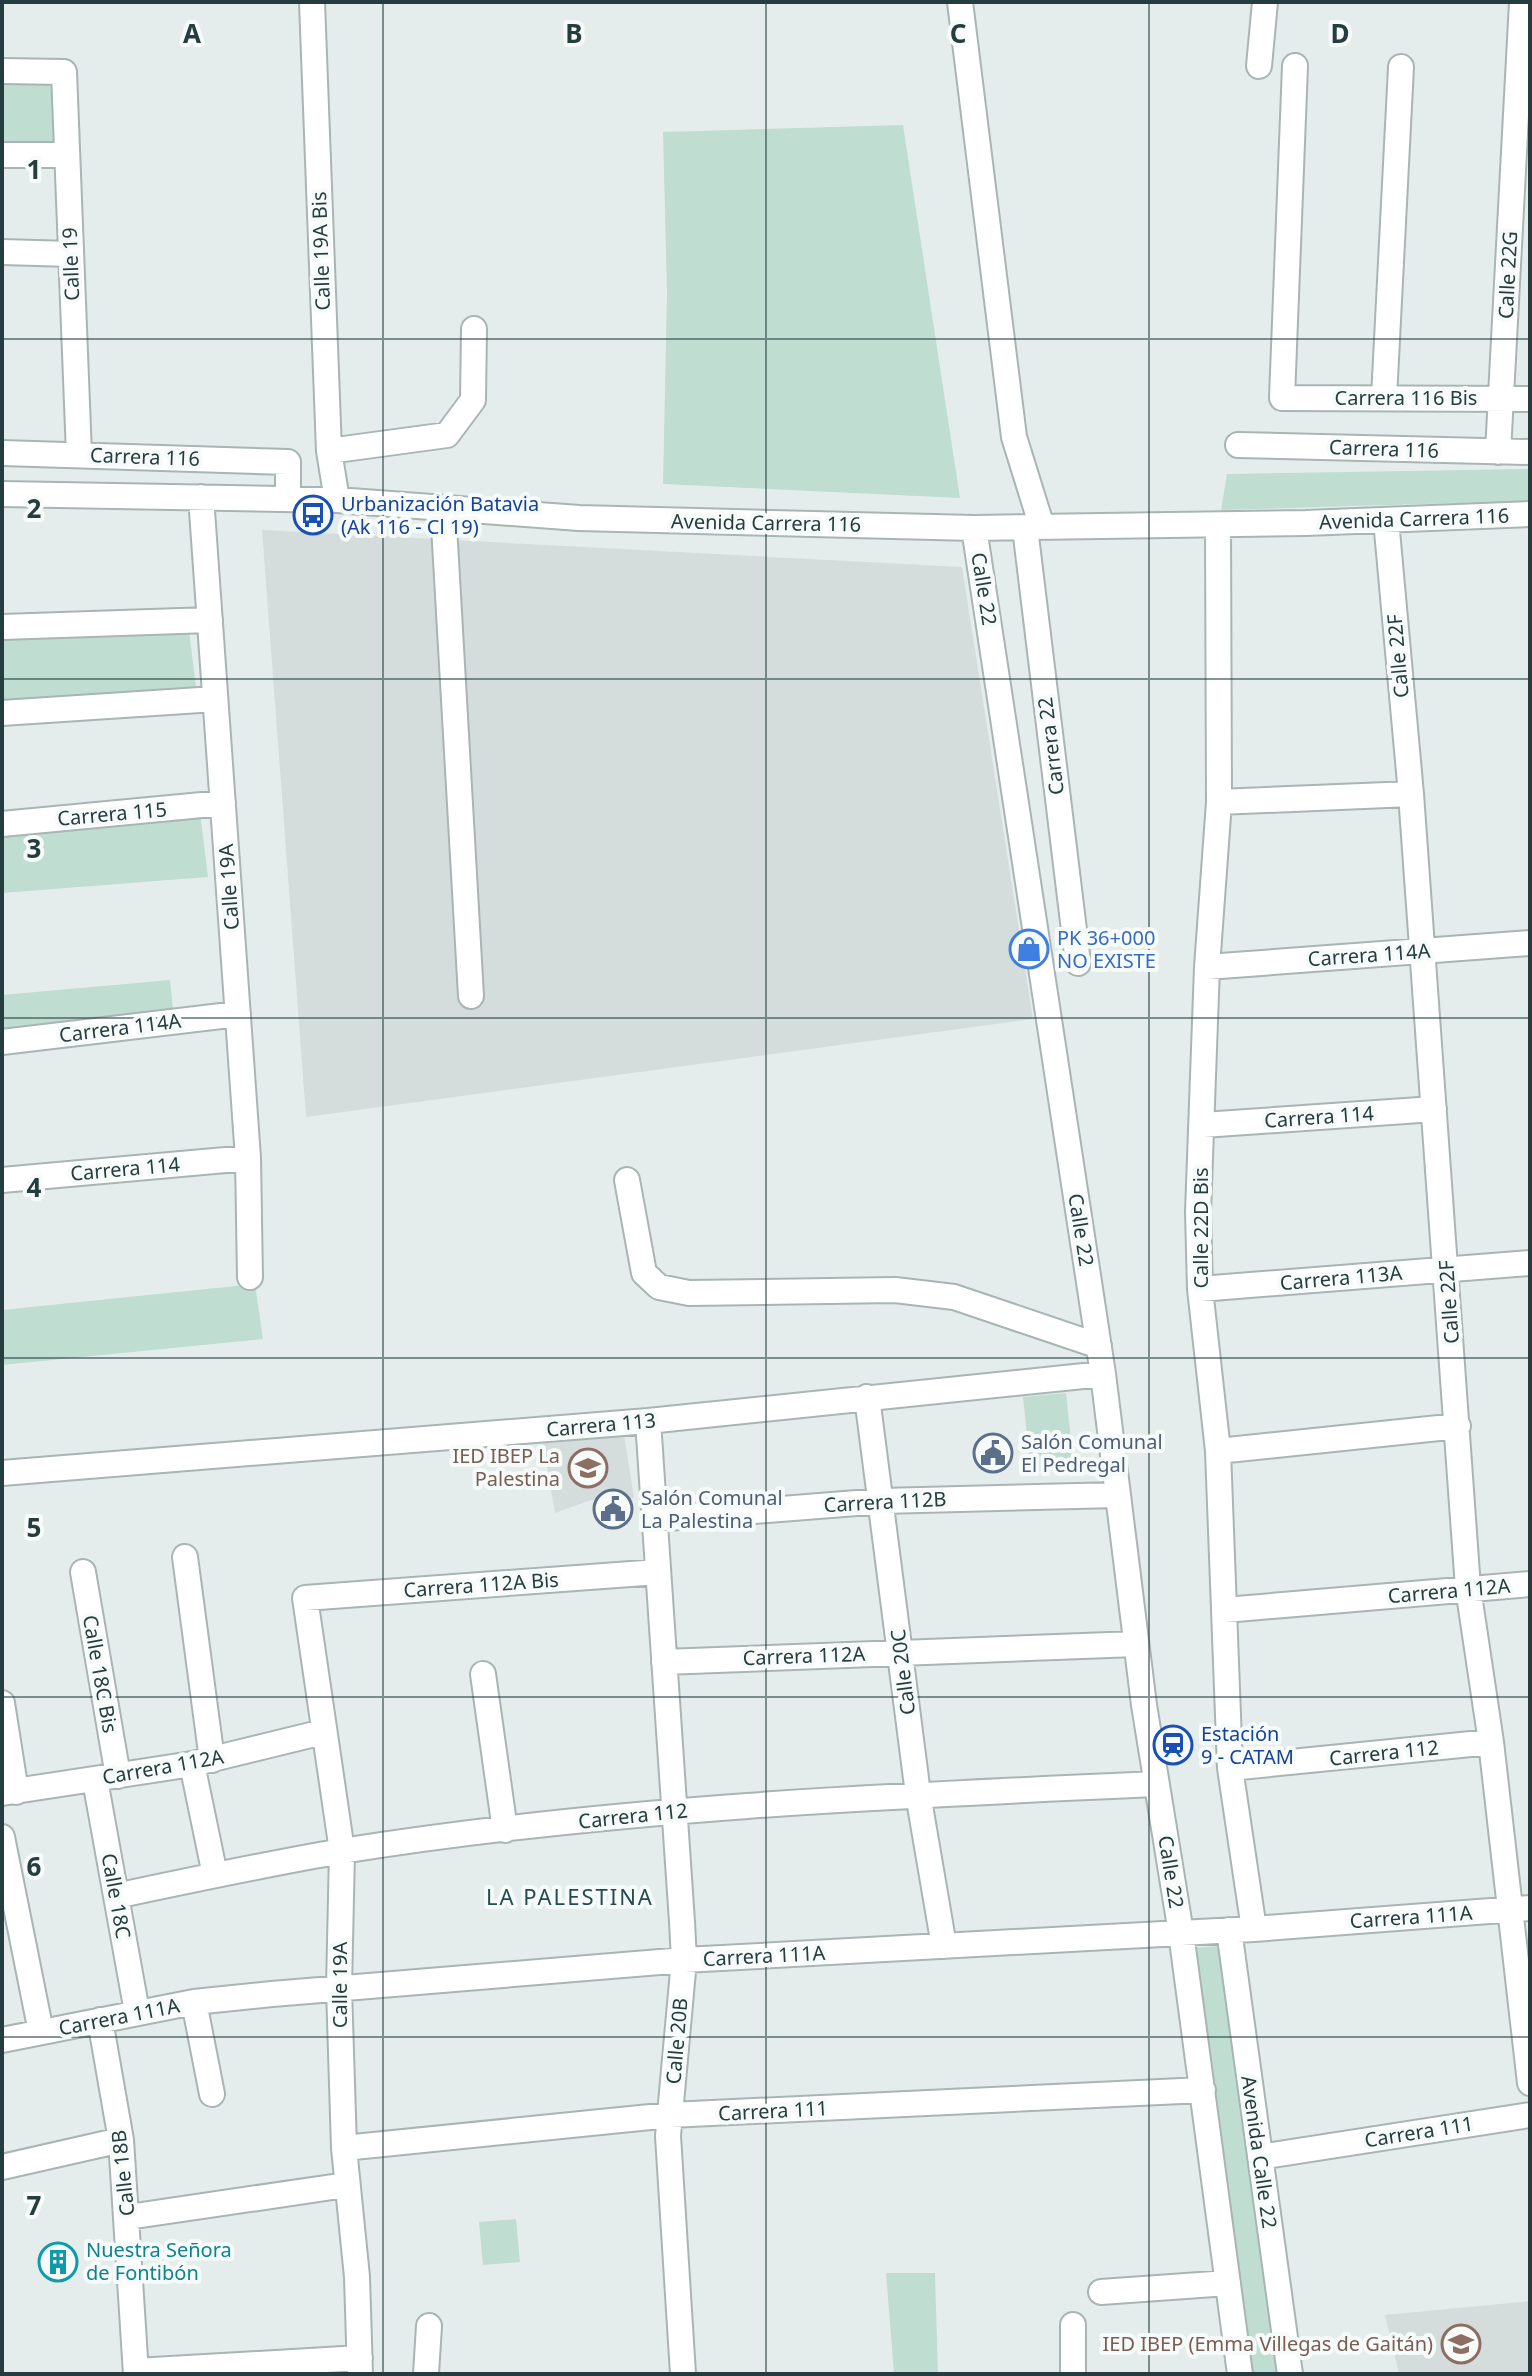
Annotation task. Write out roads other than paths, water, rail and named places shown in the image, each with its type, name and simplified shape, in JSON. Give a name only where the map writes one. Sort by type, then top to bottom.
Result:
[{"type":"street","name":"Calle 19A Bis","points":[[312,2],[329,451],[337,500]]},
{"type":"street","name":"Carrera 22","points":[[960,2],[1014,437],[1034,527],[1078,963]]},
{"type":"street","points":[[1259,66],[1265,2]]},
{"type":"street","name":"Calle 22G","points":[[1498,452],[1524,98],[1522,2]]},
{"type":"street","name":"Carrera 116 Bis","points":[[1295,66],[1282,398],[1530,399]]},
{"type":"street","points":[[1384,398],[1401,67]]},
{"type":"street","name":"Calle 19","points":[[2,71],[64,72],[79,455]]},
{"type":"street","points":[[2,155],[67,155]]},
{"type":"street","points":[[2,252],[71,254]]},
{"type":"street","points":[[329,451],[447,435],[473,400],[474,329]]},
{"type":"street","name":"Carrera 116","points":[[1238,445],[1530,452]]},
{"type":"street","name":"Carrera 116","points":[[2,453],[288,462],[288,498]]},
{"type":"street","name":"Avenida Carrera 116","points":[[2,494],[288,498],[579,518],[974,528],[1218,525],[1530,514]]},
{"type":"street","name":"Calle 19A","points":[[201,497],[248,1158],[250,1277]]},
{"type":"street","points":[[443,508],[471,996]]},
{"type":"street","name":"Calle 22F","points":[[1386,520],[1411,794],[1468,1588],[1520,1908],[1530,2083]]},
{"type":"street","name":"Calle 22D Bis","points":[[1218,525],[1219,802],[1207,967],[1198,1212],[1200,1289],[1218,1451],[1230,1768],[1241,1930]]},
{"type":"street","name":"Calle 22","points":[[974,528],[1099,1346],[1136,1644],[1181,1933]]},
{"type":"street","points":[[2,627],[210,620]]},
{"type":"street","points":[[2,713],[215,699]]},
{"type":"street","points":[[1219,802],[1411,794]]},
{"type":"street","name":"Carrera 115","points":[[2,824],[223,803]]},
{"type":"street","name":"Carrera 114A","points":[[1207,967],[1530,943]]},
{"type":"street","name":"Carrera 114A","points":[[2,1042],[238,1014]]},
{"type":"street","name":"Carrera 114","points":[[1203,1125],[1434,1109]]},
{"type":"street","name":"Carrera 114","points":[[2,1180],[248,1158]]},
{"type":"street","points":[[627,1180],[644,1273],[659,1287],[689,1293],[895,1290],[954,1297],[1099,1346]]},
{"type":"street","name":"Carrera 113A","points":[[1200,1289],[1530,1263]]},
{"type":"street","name":"Carrera 113","points":[[2,1473],[648,1421],[1103,1374]]},
{"type":"street","name":"Calle 20C","points":[[867,1397],[918,1794],[944,1946]]},
{"type":"street","name":"Calle 20B","points":[[648,1421],[684,1960],[670,2115],[670,2200],[683,2374]]},
{"type":"street","points":[[1218,1451],[1458,1426]]},
{"type":"street","name":"Carrera 112B","points":[[654,1519],[882,1501],[1117,1495]]},
{"type":"street","points":[[185,1557],[215,1875]]},
{"type":"street","name":"Calle 18C Bis","points":[[83,1572],[106,1778]]},
{"type":"street","name":"Carrera 112A Bis","points":[[305,1598],[658,1572]]},
{"type":"street","name":"Carrera 112A","points":[[1225,1610],[1530,1584]]},
{"type":"street","name":"Calle 19A","points":[[305,1598],[342,1851],[339,1988],[344,2148],[357,2277],[360,2366]]},
{"type":"street","name":"Carrera 112A","points":[[664,1662],[1136,1644]]},
{"type":"street","points":[[483,1674],[505,1830]]},
{"type":"street","points":[[2,1703],[9,1792]]},
{"type":"street","name":"Carrera 112A","points":[[9,1792],[202,1762],[323,1732]]},
{"type":"street","name":"Carrera 112","points":[[1230,1768],[1491,1742]]},
{"type":"street","name":"Calle 18C","points":[[106,1778],[116,1896],[137,2012]]},
{"type":"street","name":"Carrera 112","points":[[116,1896],[342,1851],[674,1811],[918,1794],[1156,1784]]},
{"type":"street","points":[[2,1837],[41,2032]]},
{"type":"street","name":"Carrera 111A","points":[[2,2040],[194,2002],[339,1988],[684,1960],[1241,1930],[1520,1908]]},
{"type":"street","name":"Avenida Calle 22","points":[[1241,1930],[1260,2157],[1290,2374]]},
{"type":"street","points":[[1181,1933],[1240,2374]]},
{"type":"street","points":[[194,2002],[212,2094]]},
{"type":"street","name":"Calle 18B","points":[[100,2020],[121,2140],[136,2372]]},
{"type":"street","name":"Carrera 111","points":[[344,2148],[670,2115],[1203,2090]]},
{"type":"street","name":"Carrera 111","points":[[1260,2157],[1530,2115]]},
{"type":"street","points":[[2,2167],[121,2140]]},
{"type":"street","points":[[128,2217],[346,2185]]},
{"type":"street","points":[[1101,2292],[1228,2283]]},
{"type":"street","points":[[1073,2325],[1073,2374]]},
{"type":"street","points":[[426,2374],[429,2326]]},
{"type":"street","points":[[136,2372],[360,2366]]},
{"type":"place","name":"Urbanización Batavia (Ak 116 - Cl 19)","points":[[313,515]]},
{"type":"place","name":"PK 36+000 NO EXISTE","points":[[1029,949]]},
{"type":"place","name":"Salón Comunal El Pedregal","points":[[993,1453]]},
{"type":"place","name":"IED IBEP La Palestina","points":[[588,1468]]},
{"type":"place","name":"Salón Comunal La Palestina","points":[[613,1509]]},
{"type":"place","name":"Estación 9 - CATAM","points":[[1173,1745]]},
{"type":"place","name":"Nuestra Señora de Fontibón","points":[[58,2262]]},
{"type":"place","name":"IED IBEP (Emma Villegas de Gaitán)","points":[[1461,2344]]},
{"type":"district","name":"LA PALESTINA","points":[[570,1897]]}]
